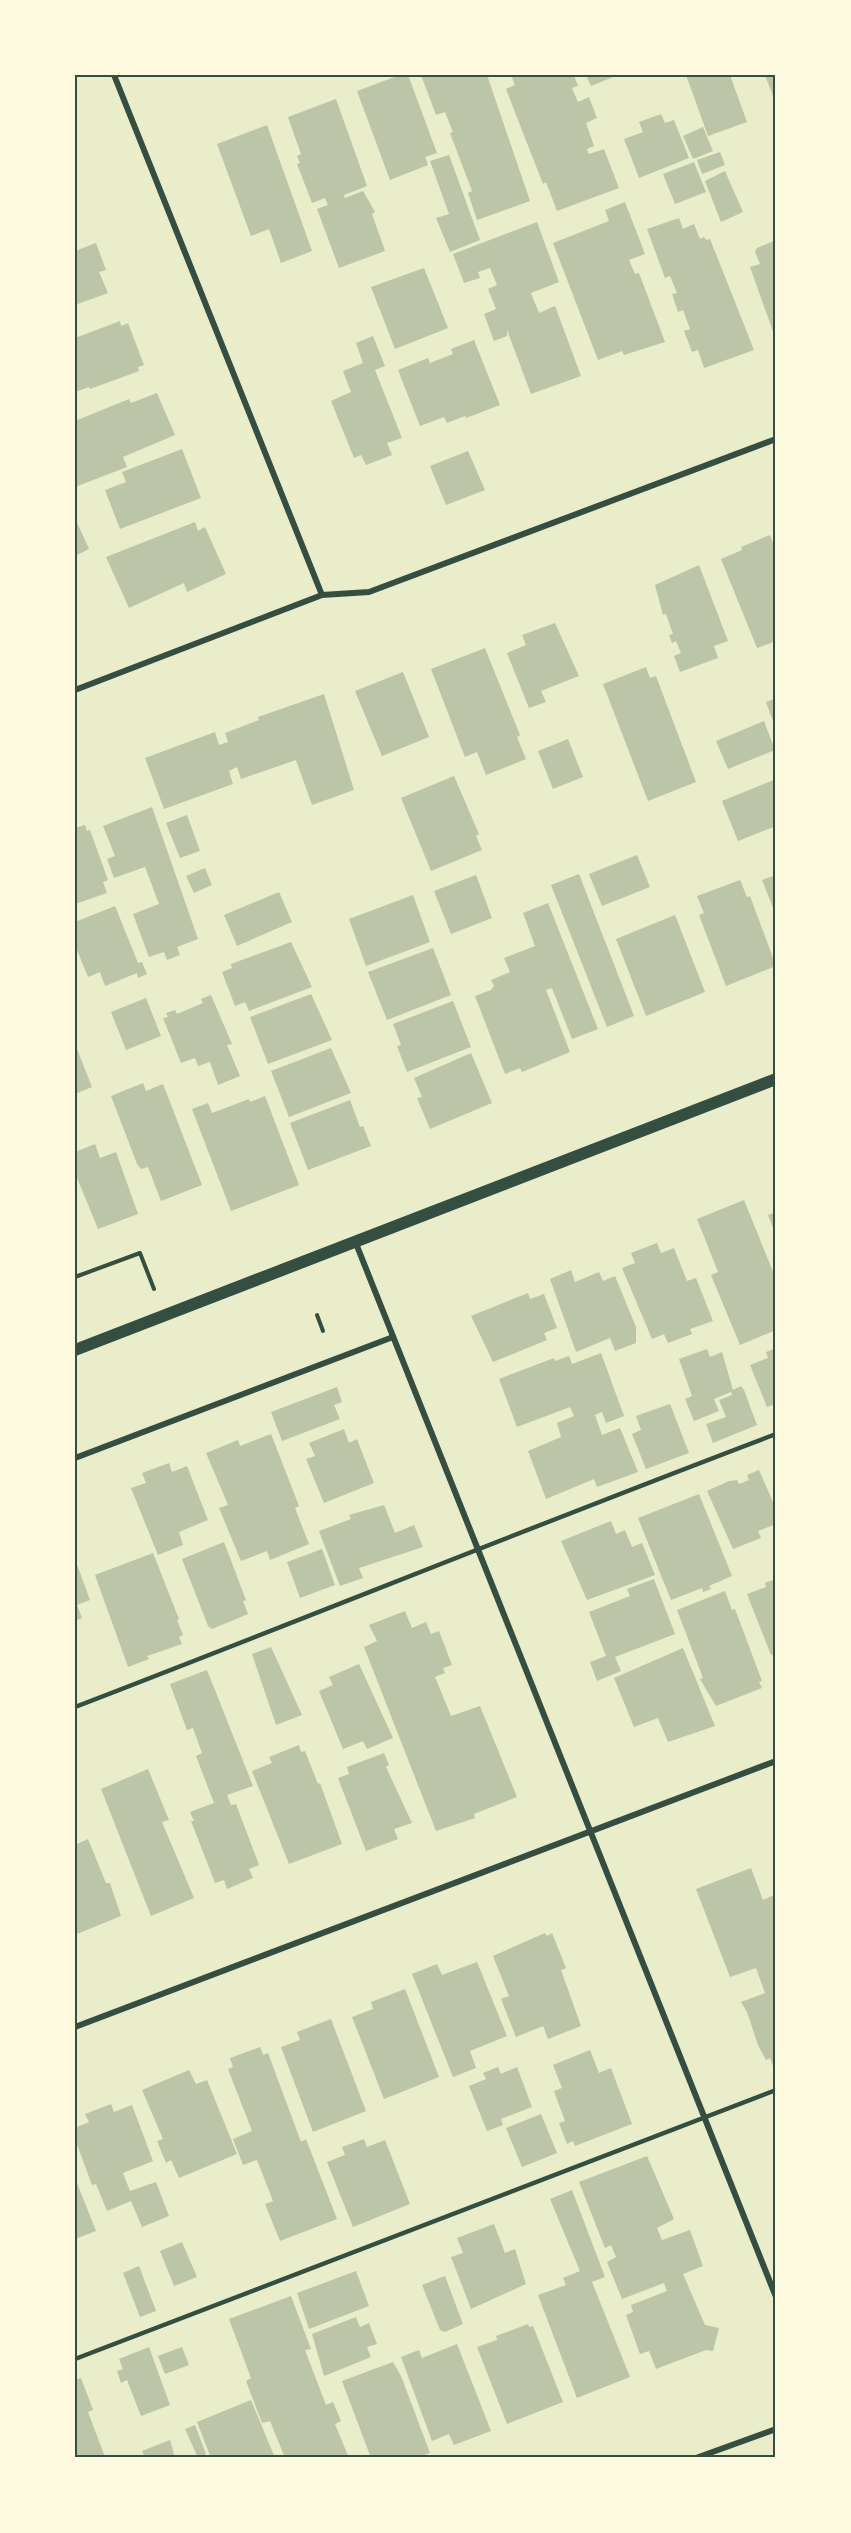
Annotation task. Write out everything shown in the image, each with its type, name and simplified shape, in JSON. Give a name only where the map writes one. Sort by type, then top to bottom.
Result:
[{"type":"main road","points":[[75,1350],[776,1079]]},
{"type":"street","points":[[114,75],[322,594]]},
{"type":"street","points":[[75,690],[322,594],[369,592],[776,439]]},
{"type":"street","points":[[355,1241],[776,2297]]},
{"type":"street","points":[[75,1458],[393,1337]]},
{"type":"street","points":[[75,2027],[776,1761]]},
{"type":"street","points":[[696,2458],[776,2429]]},
{"type":"lane","points":[[75,1707],[478,1551],[526,1529],[776,1434]]},
{"type":"lane","points":[[75,2359],[776,2090]]},
{"type":"path","points":[[75,1277],[140,1253],[165,1315]]},
{"type":"path","points":[[317,1315],[323,1331]]},
{"type":"building","points":[[400,75],[408,75],[437,153],[425,157],[428,165],[390,180],[357,91]]},
{"type":"building","points":[[421,75],[487,75],[530,201],[477,220],[468,193],[472,191],[450,133],[453,132],[445,112],[436,115]]},
{"type":"building","points":[[511,75],[574,75],[578,86],[572,88],[578,102],[589,97],[597,118],[586,123],[594,146],[587,149],[589,154],[604,149],[619,188],[557,211],[546,182],[543,184],[506,89],[515,85]]},
{"type":"building","points":[[586,75],[618,75],[591,86]]},
{"type":"building","points":[[686,75],[730,75],[747,122],[708,136]]},
{"type":"building","points":[[765,75],[776,75],[776,104]]},
{"type":"building","points":[[336,99],[367,186],[344,195],[345,198],[363,191],[375,212],[372,214],[385,251],[339,268],[317,209],[328,205],[325,198],[312,203],[297,164],[300,163],[297,156],[301,154],[288,117]]},
{"type":"building","points":[[661,114],[665,123],[674,120],[689,158],[639,178],[624,139],[643,132],[639,122]]},
{"type":"building","points":[[267,125],[312,251],[281,263],[269,229],[251,236],[217,144]]},
{"type":"building","points":[[703,127],[713,151],[693,159],[683,136]]},
{"type":"building","points":[[720,152],[725,165],[702,174],[697,160]]},
{"type":"building","points":[[449,155],[480,240],[450,252],[436,218],[449,214],[430,161]]},
{"type":"building","points":[[694,162],[706,192],[675,204],[663,174]]},
{"type":"building","points":[[725,171],[743,212],[721,222],[705,181]]},
{"type":"building","points":[[625,202],[645,254],[629,260],[635,274],[639,273],[665,342],[624,355],[622,351],[598,360],[553,243],[609,221],[605,210]]},
{"type":"building","points":[[679,218],[683,229],[694,224],[700,239],[704,237],[706,240],[710,239],[754,350],[704,368],[698,350],[692,352],[684,331],[690,329],[683,310],[678,312],[672,294],[677,293],[670,276],[665,278],[647,229]]},
{"type":"building","points":[[537,222],[559,282],[531,293],[539,313],[555,306],[581,376],[531,394],[507,330],[507,336],[494,341],[484,314],[496,309],[488,289],[497,285],[490,268],[478,272],[480,278],[464,283],[453,254]]},
{"type":"building","points":[[776,240],[776,340],[750,267],[760,264],[755,252],[757,248]]},
{"type":"building","points":[[96,243],[106,270],[99,272],[108,293],[75,305],[75,251]]},
{"type":"building","points":[[424,268],[448,328],[395,349],[371,287]]},
{"type":"building","points":[[120,321],[121,326],[128,323],[144,365],[138,367],[139,371],[90,389],[89,387],[75,392],[75,338]]},
{"type":"building","points":[[373,336],[385,366],[375,370],[402,438],[387,443],[392,455],[366,465],[361,455],[354,458],[331,401],[351,392],[343,371],[363,363],[356,343]]},
{"type":"building","points":[[474,340],[500,405],[447,423],[444,417],[420,426],[398,370],[428,358],[430,363],[453,354],[451,349]]},
{"type":"building","points":[[157,393],[175,435],[123,457],[127,467],[75,487],[75,421],[129,399],[131,403]]},
{"type":"building","points":[[182,449],[201,498],[120,529],[105,490],[126,482],[122,472]]},
{"type":"building","points":[[468,451],[485,490],[446,505],[430,466]]},
{"type":"building","points":[[75,518],[89,549],[75,556]]},
{"type":"building","points":[[195,522],[198,531],[205,527],[226,574],[187,592],[184,583],[129,608],[106,557]]},
{"type":"building","points":[[770,535],[776,551],[776,641],[757,648],[721,559],[742,550],[741,547]]},
{"type":"building","points":[[699,565],[728,641],[714,646],[718,658],[680,672],[674,656],[681,653],[676,641],[672,643],[669,635],[673,634],[666,614],[663,615],[655,585]]},
{"type":"building","points":[[555,623],[579,676],[541,691],[546,702],[529,708],[507,653],[526,645],[522,635]]},
{"type":"building","points":[[485,648],[520,735],[517,737],[526,759],[486,775],[477,752],[465,757],[431,669]]},
{"type":"building","points":[[646,667],[650,678],[656,676],[696,782],[648,801],[603,684]]},
{"type":"building","points":[[403,672],[429,737],[382,756],[355,691]]},
{"type":"building","points":[[324,694],[354,790],[312,805],[296,760],[241,779],[237,767],[229,771],[233,784],[164,809],[145,758],[215,732],[219,745],[228,742],[225,733],[259,720],[258,717]]},
{"type":"building","points":[[776,698],[776,729],[766,702]]},
{"type":"building","points":[[764,721],[775,750],[728,769],[716,741]]},
{"type":"building","points":[[568,739],[583,777],[553,789],[538,751]]},
{"type":"building","points":[[454,776],[479,834],[476,836],[482,850],[431,871],[401,798]]},
{"type":"building","points":[[776,779],[776,826],[738,841],[722,801]]},
{"type":"building","points":[[152,807],[198,939],[177,947],[180,955],[167,960],[164,952],[149,957],[133,914],[159,904],[145,867],[114,878],[107,859],[115,856],[103,826]]},
{"type":"building","points":[[187,815],[200,851],[180,858],[166,823]]},
{"type":"building","points":[[85,825],[87,831],[90,830],[108,880],[103,882],[107,893],[75,904],[75,828]]},
{"type":"building","points":[[637,855],[650,887],[602,906],[589,874]]},
{"type":"building","points":[[205,868],[212,885],[194,893],[186,876]]},
{"type":"building","points":[[579,874],[634,1016],[607,1027],[551,885]]},
{"type":"building","points":[[476,875],[492,918],[451,934],[434,891]]},
{"type":"building","points":[[776,875],[776,915],[762,880]]},
{"type":"building","points":[[740,880],[747,897],[750,896],[776,966],[726,986],[699,915],[704,913],[697,896]]},
{"type":"building","points":[[279,892],[292,922],[237,946],[224,915]]},
{"type":"building","points":[[413,895],[430,942],[366,966],[349,919]]},
{"type":"building","points":[[548,903],[598,1029],[572,1039],[552,988],[546,990],[570,1052],[522,1072],[520,1068],[505,1074],[475,996],[491,990],[494,986],[491,980],[510,972],[504,958],[535,946],[523,913]]},
{"type":"building","points":[[115,906],[138,963],[142,962],[147,974],[138,978],[137,973],[105,986],[100,972],[88,977],[75,945],[75,922]]},
{"type":"building","points":[[675,915],[705,992],[646,1016],[616,939]]},
{"type":"building","points":[[291,942],[312,987],[249,1011],[245,1002],[235,1006],[222,972],[232,968],[231,964]]},
{"type":"building","points":[[433,948],[451,995],[387,1020],[368,972]]},
{"type":"building","points":[[311,994],[332,1040],[268,1064],[250,1017]]},
{"type":"building","points":[[211,995],[232,1044],[227,1045],[240,1076],[218,1085],[210,1062],[198,1066],[195,1058],[181,1063],[163,1018],[168,1017],[166,1013],[175,1010],[177,1014],[203,1003],[201,999]]},
{"type":"building","points":[[146,998],[161,1036],[126,1050],[111,1012]]},
{"type":"building","points":[[453,1001],[471,1047],[407,1072],[397,1046],[401,1045],[393,1024]]},
{"type":"building","points":[[75,1044],[92,1087],[75,1094]]},
{"type":"building","points":[[331,1048],[351,1093],[289,1117],[271,1071]]},
{"type":"building","points":[[471,1053],[492,1103],[430,1129],[417,1098],[422,1097],[414,1078]]},
{"type":"building","points":[[143,1083],[146,1091],[163,1084],[202,1185],[161,1201],[148,1167],[141,1169],[137,1164],[111,1096]]},
{"type":"building","points":[[265,1096],[299,1185],[231,1211],[192,1109],[208,1103],[212,1113],[249,1099],[250,1102]]},
{"type":"building","points":[[350,1100],[360,1127],[363,1126],[371,1146],[308,1170],[290,1123]]},
{"type":"building","points":[[95,1144],[100,1158],[116,1152],[138,1214],[98,1229],[75,1173],[75,1152]]},
{"type":"building","points":[[744,1200],[776,1279],[776,1330],[740,1345],[711,1275],[718,1272],[697,1219]]},
{"type":"building","points":[[776,1212],[776,1235],[768,1215]]},
{"type":"building","points":[[657,1243],[661,1253],[674,1248],[687,1281],[696,1278],[713,1321],[690,1329],[692,1334],[668,1343],[664,1334],[652,1339],[622,1268],[635,1263],[631,1253]]},
{"type":"building","points":[[571,1270],[575,1282],[599,1272],[603,1281],[615,1276],[636,1327],[636,1343],[615,1351],[610,1338],[576,1352],[550,1279]]},
{"type":"building","points":[[528,1293],[530,1299],[544,1294],[557,1328],[544,1333],[547,1340],[493,1362],[471,1316]]},
{"type":"building","points":[[776,1348],[776,1404],[767,1407],[750,1365],[768,1358],[766,1352]]},
{"type":"building","points":[[707,1349],[710,1357],[722,1352],[733,1390],[741,1386],[744,1390],[757,1425],[713,1443],[706,1424],[726,1417],[719,1400],[732,1395],[731,1392],[714,1399],[719,1411],[694,1421],[685,1399],[692,1396],[679,1359]]},
{"type":"building","points":[[601,1353],[624,1416],[606,1423],[602,1412],[595,1415],[602,1435],[620,1428],[638,1472],[597,1487],[594,1479],[546,1499],[528,1451],[561,1437],[557,1423],[574,1416],[570,1407],[517,1427],[499,1379],[554,1358],[555,1361],[569,1356],[572,1364]]},
{"type":"building","points":[[337,1387],[342,1402],[334,1405],[340,1419],[282,1441],[271,1412]]},
{"type":"building","points":[[670,1404],[689,1453],[646,1469],[632,1434],[641,1430],[636,1416]]},
{"type":"building","points":[[344,1429],[349,1443],[357,1439],[374,1483],[324,1503],[306,1459],[315,1456],[309,1443]]},
{"type":"building","points":[[271,1434],[299,1506],[295,1508],[309,1544],[270,1560],[267,1551],[241,1561],[219,1508],[228,1505],[206,1453],[238,1440],[240,1446]]},
{"type":"building","points":[[169,1463],[172,1472],[187,1466],[208,1520],[179,1532],[183,1545],[158,1555],[131,1488],[146,1483],[142,1473]]},
{"type":"building","points":[[759,1470],[776,1509],[776,1524],[758,1531],[761,1538],[733,1549],[707,1491],[729,1481],[737,1480],[739,1484],[749,1480],[747,1475]]},
{"type":"building","points":[[699,1494],[732,1576],[709,1586],[711,1589],[703,1592],[702,1588],[671,1600],[638,1518]]},
{"type":"building","points":[[384,1505],[395,1533],[414,1525],[423,1547],[359,1568],[363,1578],[340,1586],[319,1531],[351,1519],[349,1515]]},
{"type":"building","points":[[611,1521],[616,1534],[625,1530],[632,1547],[642,1543],[655,1575],[587,1600],[561,1541]]},
{"type":"building","points":[[224,1542],[246,1600],[243,1601],[248,1614],[212,1629],[208,1626],[182,1559]]},
{"type":"building","points":[[322,1549],[335,1585],[300,1598],[287,1562]]},
{"type":"building","points":[[153,1553],[179,1619],[177,1620],[183,1635],[179,1637],[182,1644],[147,1656],[149,1659],[128,1667],[95,1575]]},
{"type":"building","points":[[75,1559],[90,1600],[77,1605],[82,1618],[75,1621]]},
{"type":"building","points":[[654,1579],[675,1634],[615,1657],[621,1671],[597,1681],[590,1662],[606,1656],[589,1612],[630,1596],[627,1589]]},
{"type":"building","points":[[776,1579],[776,1654],[771,1655],[747,1594],[766,1587],[765,1583]]},
{"type":"building","points":[[725,1591],[732,1610],[735,1609],[762,1681],[759,1682],[762,1688],[716,1706],[700,1679],[703,1678],[677,1610]]},
{"type":"building","points":[[405,1611],[412,1628],[426,1622],[431,1634],[439,1631],[452,1665],[443,1668],[445,1673],[435,1677],[451,1716],[480,1706],[517,1797],[474,1814],[475,1818],[436,1831],[364,1647],[377,1641],[369,1625]]},
{"type":"building","points":[[271,1647],[302,1715],[276,1725],[252,1654]]},
{"type":"building","points":[[683,1648],[715,1726],[668,1742],[658,1718],[634,1727],[614,1678]]},
{"type":"building","points":[[359,1664],[393,1738],[367,1749],[363,1741],[343,1749],[319,1691],[333,1685],[329,1677]]},
{"type":"building","points":[[207,1670],[253,1786],[227,1795],[231,1805],[236,1804],[259,1865],[249,1869],[253,1878],[227,1889],[224,1880],[215,1883],[191,1821],[194,1821],[190,1812],[214,1803],[196,1756],[202,1753],[193,1728],[187,1730],[170,1684]]},
{"type":"building","points":[[299,1745],[301,1752],[305,1751],[318,1784],[320,1783],[342,1844],[289,1864],[252,1771],[272,1763],[269,1757]]},
{"type":"building","points":[[384,1753],[389,1765],[386,1767],[412,1823],[394,1829],[398,1839],[366,1851],[338,1778],[349,1774],[347,1767]]},
{"type":"building","points":[[148,1769],[169,1820],[162,1822],[194,1898],[151,1916],[101,1789]]},
{"type":"building","points":[[88,1839],[106,1883],[110,1883],[121,1916],[77,1934],[75,1845]]},
{"type":"building","points":[[751,1868],[763,1900],[776,1894],[776,2074],[770,2058],[766,2060],[758,2045],[747,2012],[741,2002],[765,1993],[756,1968],[730,1977],[696,1889]]},
{"type":"building","points":[[545,1933],[547,1936],[552,1933],[566,1968],[561,1970],[581,2026],[548,2039],[543,2026],[516,2037],[501,1999],[509,1996],[493,1956]]},
{"type":"building","points":[[477,1962],[507,2036],[470,2051],[476,2068],[453,2077],[412,1974],[437,1964],[442,1975]]},
{"type":"building","points":[[405,1989],[439,2077],[384,2099],[352,2017],[373,2009],[371,2002]]},
{"type":"building","points":[[331,2019],[366,2111],[313,2132],[281,2047],[300,2040],[297,2032]]},
{"type":"building","points":[[260,2047],[263,2055],[268,2053],[301,2142],[306,2139],[337,2219],[280,2241],[265,2204],[273,2201],[257,2160],[243,2165],[233,2139],[252,2131],[228,2069],[233,2067],[230,2058]]},
{"type":"building","points":[[590,2050],[599,2073],[611,2068],[632,2124],[575,2146],[573,2141],[567,2144],[559,2123],[565,2121],[554,2091],[562,2088],[553,2065]]},
{"type":"building","points":[[498,2067],[501,2074],[517,2067],[532,2107],[501,2119],[503,2125],[487,2131],[469,2086],[486,2079],[483,2073]]},
{"type":"building","points":[[189,2070],[196,2084],[207,2080],[237,2154],[179,2178],[171,2160],[166,2163],[157,2141],[163,2139],[142,2090]]},
{"type":"building","points":[[111,2104],[114,2112],[132,2105],[153,2161],[123,2173],[130,2191],[156,2182],[169,2216],[142,2227],[131,2201],[107,2211],[96,2184],[92,2185],[75,2139],[75,2128],[89,2122],[85,2114]]},
{"type":"building","points":[[541,2114],[557,2153],[522,2167],[506,2128]]},
{"type":"building","points":[[364,2139],[367,2147],[385,2140],[410,2204],[353,2227],[327,2162],[345,2155],[342,2147]]},
{"type":"building","points":[[647,2156],[674,2219],[657,2228],[662,2240],[690,2230],[703,2266],[683,2274],[705,2325],[719,2328],[713,2351],[706,2350],[656,2369],[649,2351],[640,2354],[626,2315],[633,2312],[631,2305],[667,2291],[664,2283],[622,2299],[607,2262],[616,2257],[611,2245],[605,2248],[579,2182]]},
{"type":"building","points":[[75,2178],[96,2231],[75,2239]]},
{"type":"building","points":[[572,2190],[605,2277],[592,2282],[630,2377],[577,2398],[538,2295],[566,2285],[563,2278],[580,2271],[550,2199]]},
{"type":"building","points":[[494,2224],[505,2253],[515,2249],[526,2284],[471,2309],[451,2257],[463,2253],[457,2238]]},
{"type":"building","points":[[182,2242],[197,2277],[174,2286],[160,2251]]},
{"type":"building","points":[[139,2266],[156,2311],[140,2317],[123,2273]]},
{"type":"building","points":[[356,2271],[369,2306],[309,2329],[297,2293]]},
{"type":"building","points":[[445,2276],[463,2324],[445,2332],[440,2330],[422,2285]]},
{"type":"building","points":[[291,2296],[311,2349],[305,2350],[326,2405],[333,2402],[341,2421],[335,2424],[349,2458],[285,2458],[270,2421],[262,2423],[246,2381],[251,2378],[229,2319]]},
{"type":"building","points":[[356,2317],[360,2327],[369,2323],[377,2344],[367,2347],[371,2357],[324,2376],[312,2334]]},
{"type":"building","points":[[528,2324],[529,2327],[533,2326],[563,2402],[507,2424],[477,2347],[497,2340],[496,2336]]},
{"type":"building","points":[[457,2344],[491,2431],[454,2445],[449,2434],[432,2441],[401,2357],[419,2350],[422,2358]]},
{"type":"building","points":[[149,2347],[170,2405],[141,2416],[127,2380],[121,2383],[117,2371],[123,2369],[119,2359]]},
{"type":"building","points":[[182,2347],[189,2365],[165,2374],[158,2356]]},
{"type":"building","points":[[393,2362],[401,2376],[430,2453],[417,2458],[371,2458],[342,2381]]},
{"type":"building","points":[[81,2378],[93,2410],[88,2412],[105,2457],[103,2458],[75,2458],[75,2380]]},
{"type":"building","points":[[251,2400],[275,2458],[211,2458],[197,2422]]},
{"type":"building","points":[[195,2425],[206,2454],[198,2458],[185,2429]]},
{"type":"building","points":[[170,2440],[175,2458],[145,2458],[142,2451]]}]
